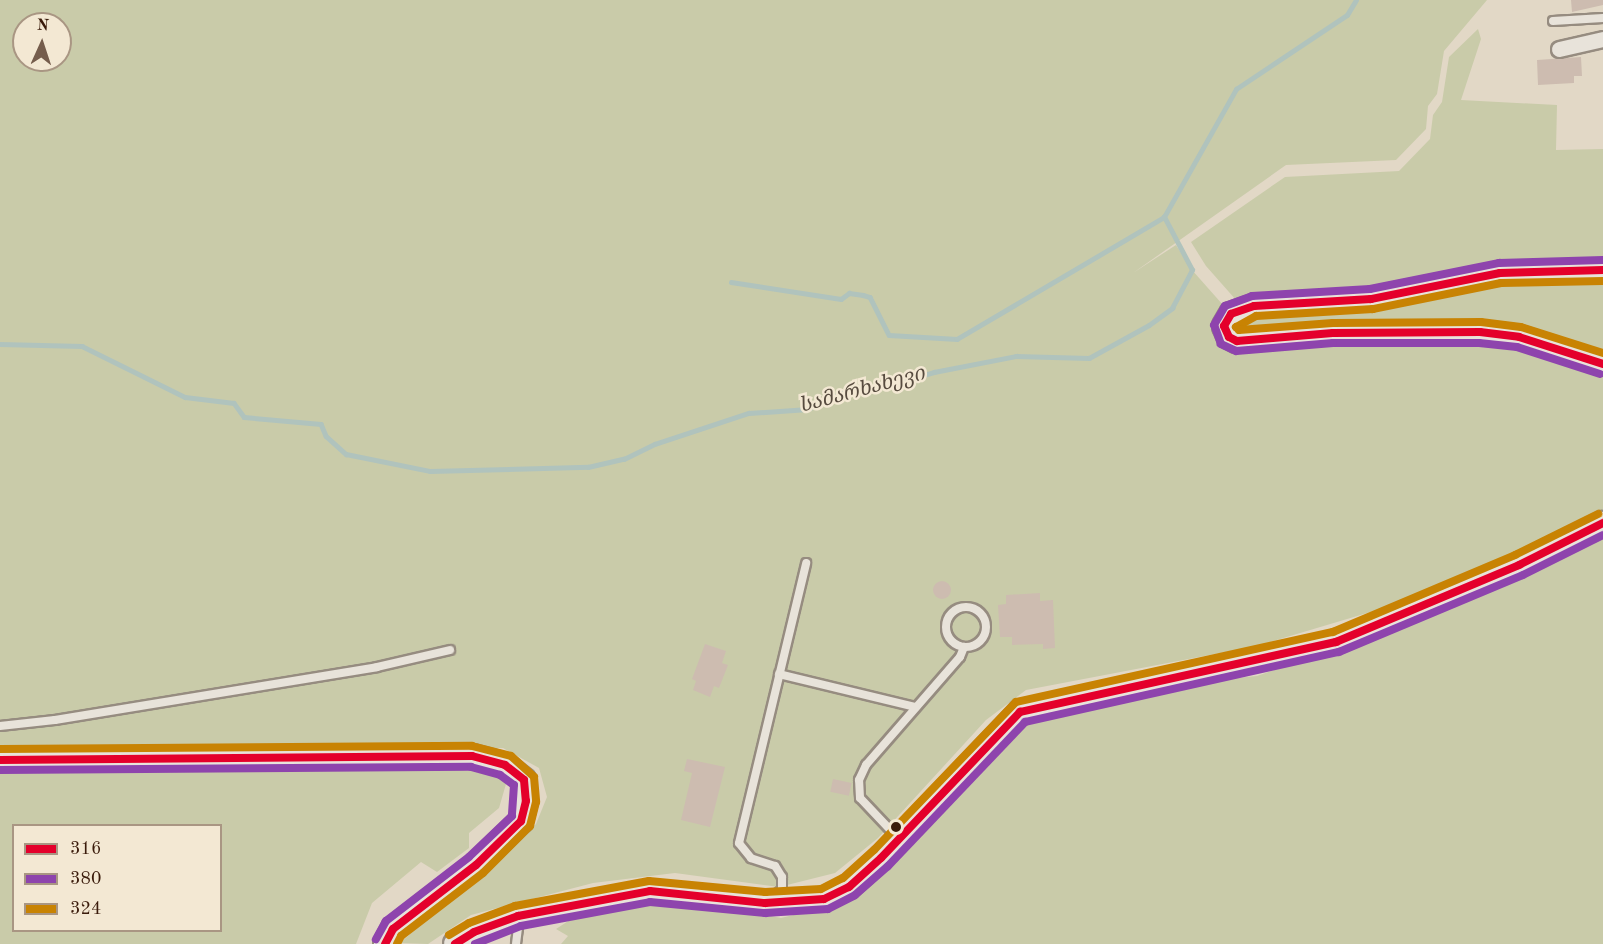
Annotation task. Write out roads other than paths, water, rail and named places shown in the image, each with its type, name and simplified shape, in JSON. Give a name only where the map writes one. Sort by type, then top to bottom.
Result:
[{"type":"main road","points":[[1603,270],[1500,273],[1371,299],[1254,306],[1231,314],[1224,326],[1229,338],[1237,341],[1333,333],[1480,332],[1519,337],[1603,364]]},
{"type":"main road","points":[[455,944],[474,932],[518,916],[650,891],[765,903],[809,903],[837,894],[899,839],[1020,712],[1336,642],[1519,565],[1603,523]]},
{"type":"main road","points":[[0,760],[472,756],[505,765],[524,780],[526,801],[521,821],[476,865],[393,929],[385,944]]},
{"type":"street","points":[[1559,49],[1603,39]]},
{"type":"lane","points":[[1553,21],[1603,18]]},
{"type":"lane","points":[[765,903],[782,890],[782,876],[775,866],[751,858],[739,843],[806,563]]},
{"type":"lane","points":[[969,608],[981,614],[986,633],[977,644],[964,647],[949,637],[946,625],[956,610],[969,608]]},
{"type":"lane","points":[[899,839],[860,798],[859,780],[866,765],[960,657],[964,647]]},
{"type":"lane","points":[[0,726],[343,673],[450,650]]},
{"type":"lane","points":[[779,674],[915,707]]},
{"type":"lane","points":[[516,944],[518,916]]},
{"type":"waterway","name":"სამარხახევი","points":[[0,344],[82,346],[185,397],[234,403],[244,417],[321,424],[326,436],[346,454],[430,471],[588,467],[624,459],[655,444],[749,413],[808,409],[844,392],[867,391],[934,372],[1016,356],[1089,358],[1149,325],[1172,308],[1192,270],[1164,217],[1236,89],[1347,15],[1356,0]]},
{"type":"waterway","points":[[731,282],[841,299],[849,293],[863,295],[870,297],[889,335],[957,339],[1164,217]]}]
